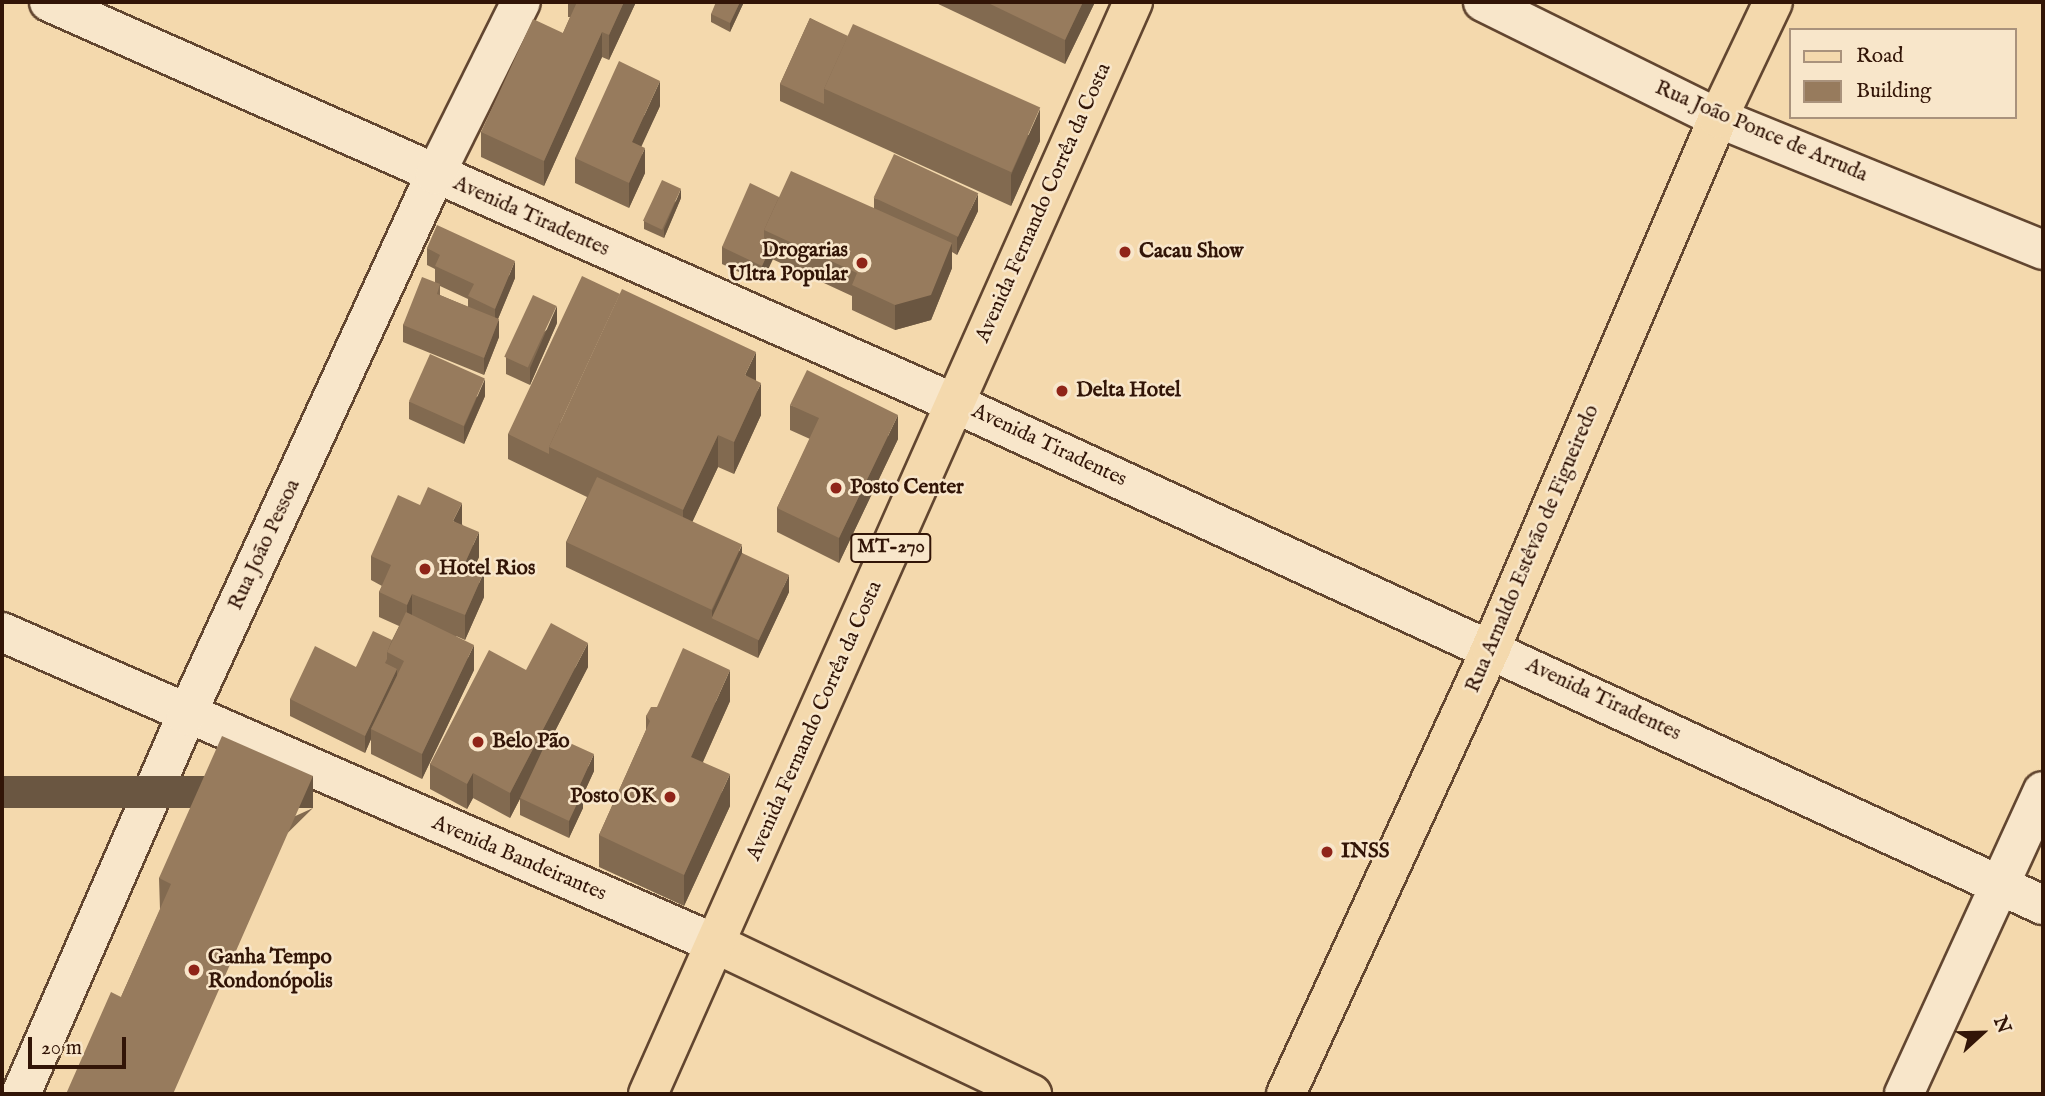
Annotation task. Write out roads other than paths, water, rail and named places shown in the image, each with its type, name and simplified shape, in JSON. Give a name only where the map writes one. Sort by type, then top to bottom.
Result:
[{"type":"main road","name":"Avenida Fernando Corrêa da Costa","points":[[648,1094],[1133,2]]},
{"type":"main road","name":"Rua Arnaldo Estêvão de Figueiredo","points":[[1286,1094],[1491,649],[1718,118],[1773,2]]},
{"type":"main road","name":"Avenida Bandeirantes","points":[[716,944],[1032,1094]]},
{"type":"street","name":"Avenida Tiradentes","points":[[48,2],[956,404],[2043,905]]},
{"type":"street","name":"Rua João Pessoa","points":[[21,1094],[186,716],[435,175],[521,2]]},
{"type":"street","name":"Rua João Ponce de Arruda","points":[[1483,2],[1718,118],[2043,250]]},
{"type":"street","name":"Avenida Bandeirantes","points":[[2,632],[186,716],[716,944]]},
{"type":"street","points":[[1904,1094],[2043,790]]},
{"type":"place","name":"Cacau Show","points":[[1125,252]]},
{"type":"place","name":"Drogarias Ultra Popular","points":[[862,263]]},
{"type":"place","name":"Delta Hotel","points":[[1062,391]]},
{"type":"place","name":"Posto Center","points":[[836,488]]},
{"type":"place","name":"Hotel Rios","points":[[425,569]]},
{"type":"place","name":"Belo Pão","points":[[478,742]]},
{"type":"place","name":"Posto OK","points":[[670,797]]},
{"type":"place","name":"INSS","points":[[1327,852]]},
{"type":"place","name":"Ganha Tempo Rondonópolis","points":[[194,970]]}]
